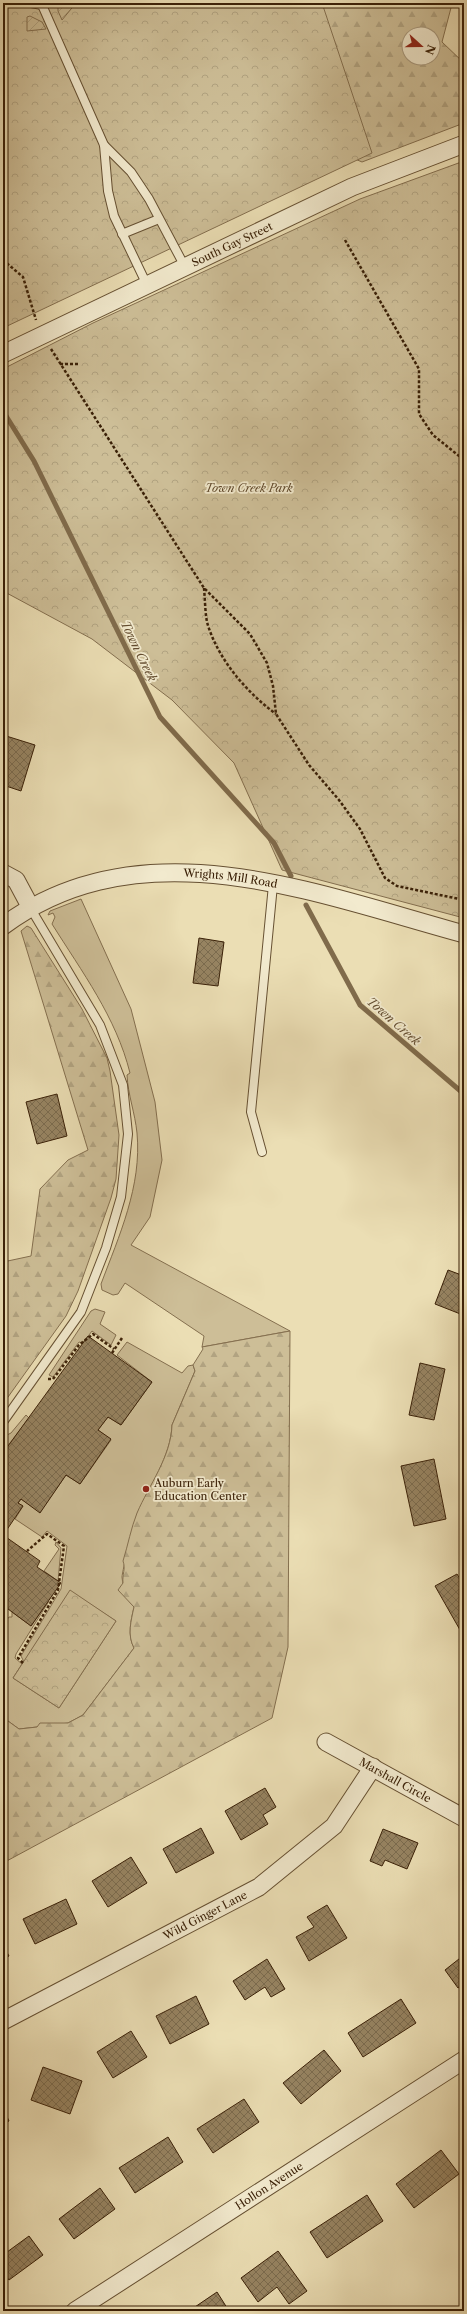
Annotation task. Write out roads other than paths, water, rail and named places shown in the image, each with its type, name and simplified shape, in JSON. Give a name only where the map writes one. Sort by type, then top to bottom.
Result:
[{"type":"street","name":"South Gay Street","points":[[3,354],[352,187],[464,144]]},
{"type":"street","name":"Wrights Mill Road","points":[[3,926],[31,908],[75,888],[122,876],[146,872],[195,872],[234,877],[310,893],[464,934]]},
{"type":"street","points":[[3,873],[16,880],[31,908]]},
{"type":"street","name":"Marshall Circle","points":[[326,1742],[464,1818]]},
{"type":"street","name":"Wild Ginger Lane","points":[[3,2021],[258,1886],[334,1826],[373,1767]]},
{"type":"street","name":"Hollon Avenue","points":[[75,2311],[464,2060]]},
{"type":"lane","points":[[32,3],[43,4],[104,145],[108,191],[114,216],[147,285]]},
{"type":"lane","points":[[104,145],[131,172],[185,267]]},
{"type":"lane","points":[[122,234],[159,219]]},
{"type":"lane","points":[[262,1152],[251,1112],[273,885]]},
{"type":"lane","points":[[3,1422],[81,1312],[106,1248],[121,1197],[128,1134],[123,1085],[100,1025],[31,908]]},
{"type":"waterway","name":"Town Creek","points":[[3,411],[34,461],[160,717],[274,843],[291,876]]},
{"type":"waterway","name":"Town Creek","points":[[306,905],[360,1005],[464,1094]]},
{"type":"place","name":"Auburn Early Education Center","points":[[146,1489]]},
{"type":"park label","name":"Town Creek Park","points":[[249,488]]}]
